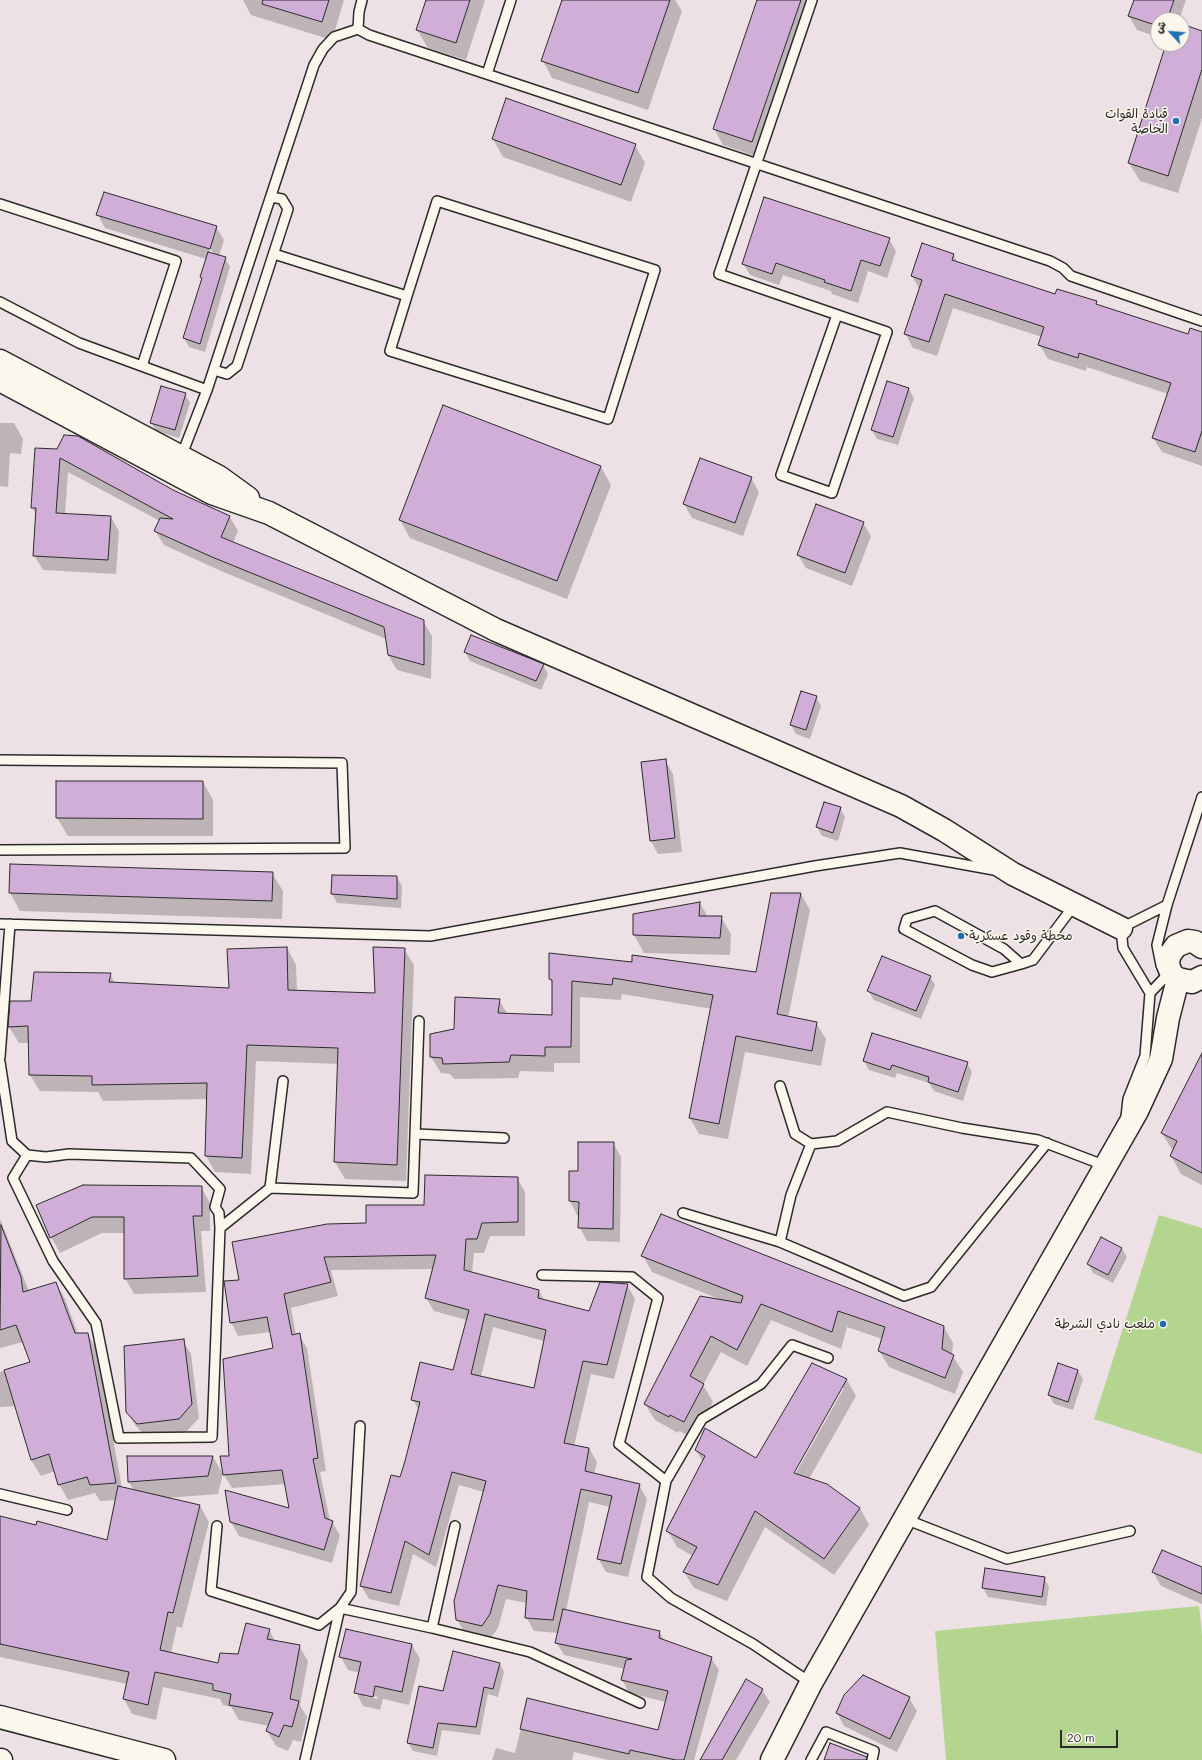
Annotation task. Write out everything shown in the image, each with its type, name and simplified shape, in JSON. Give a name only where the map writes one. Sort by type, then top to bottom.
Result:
[{"type":"street","points":[[0,361],[219,477],[268,513]]},
{"type":"street","points":[[0,380],[212,493],[268,513],[496,630],[901,806],[944,830],[1013,874],[1121,928]]},
{"type":"street","points":[[772,1760],[811,1683],[1137,1111],[1161,1059],[1168,1018],[1171,976],[1168,965],[1169,956],[1173,949],[1182,943],[1200,939]]},
{"type":"street","points":[[1171,976],[1188,982],[1202,978]]},
{"type":"street","points":[[0,1717],[164,1760]]},
{"type":"street","points":[[768,1760],[786,1732]]},
{"type":"lane","points":[[358,29],[359,12],[362,0]]},
{"type":"lane","points":[[487,74],[511,0]]},
{"type":"lane","points":[[812,0],[719,274],[887,332],[832,493],[781,476],[836,315]]},
{"type":"lane","points":[[181,457],[214,370],[314,65],[323,49],[334,37],[358,29],[369,35],[1050,261],[1063,268],[1071,276],[1202,321]]},
{"type":"lane","points":[[214,370],[227,374],[237,366],[274,254],[288,209],[282,199],[271,197]]},
{"type":"lane","points":[[437,201],[655,270],[608,419],[390,351],[407,296],[437,201]]},
{"type":"lane","points":[[0,204],[176,261],[142,366]]},
{"type":"lane","points":[[274,254],[407,296]]},
{"type":"lane","points":[[0,302],[79,343],[207,390]]},
{"type":"lane","points":[[0,760],[342,763],[345,848],[0,850]]},
{"type":"lane","points":[[1150,993],[1171,976],[1157,944],[1167,905],[1202,797]]},
{"type":"lane","points":[[0,924],[430,936],[807,867],[900,852],[1013,874]]},
{"type":"lane","points":[[1021,964],[1004,949],[935,911],[907,919],[904,929],[972,964],[992,972],[1021,964],[1032,960],[1075,904]]},
{"type":"lane","points":[[1125,1133],[1128,1099],[1145,1056],[1150,993],[1123,948],[1121,928],[1167,905]]},
{"type":"lane","points":[[0,1056],[10,924]]},
{"type":"lane","points":[[220,1228],[270,1188],[413,1193],[419,1021]]},
{"type":"lane","points":[[0,1062],[12,1141],[27,1155],[46,1157],[69,1154],[191,1158],[220,1189],[215,1207],[219,1213],[220,1228],[212,1437],[119,1438],[96,1323],[53,1261],[13,1178],[27,1155]]},
{"type":"lane","points":[[270,1188],[283,1081]]},
{"type":"lane","points":[[780,1086],[795,1134],[811,1144],[837,1141],[887,1112],[962,1128],[1038,1140],[1106,1166]]},
{"type":"lane","points":[[416,1134],[504,1138]]},
{"type":"lane","points":[[684,1213],[780,1242],[904,1296],[931,1287],[1047,1143]]},
{"type":"lane","points":[[780,1242],[791,1195],[811,1144]]},
{"type":"lane","points":[[542,1275],[632,1277],[658,1298],[619,1444],[666,1481]]},
{"type":"lane","points":[[811,1683],[753,1644],[671,1598],[647,1577],[666,1481],[702,1419],[761,1384],[792,1345],[828,1358]]},
{"type":"lane","points":[[217,1526],[211,1591],[319,1625],[340,1608],[352,1592],[360,1426]]},
{"type":"lane","points":[[0,1494],[66,1510]]},
{"type":"lane","points":[[905,1519],[1007,1559],[1130,1531]]},
{"type":"lane","points":[[432,1628],[455,1526]]},
{"type":"lane","points":[[340,1608],[432,1628],[530,1652],[640,1703]]},
{"type":"lane","points":[[305,1760],[340,1608]]},
{"type":"lane","points":[[811,1760],[826,1732],[874,1751],[872,1760]]},
{"type":"green space","name":"ملعب نادي الشرطة","points":[[1159,1215],[1202,1228],[1202,1454],[1094,1419]]},
{"type":"green space","points":[[1199,1606],[1202,1635],[1202,1760],[946,1760],[935,1631]]},
{"type":"building","points":[[263,0],[329,0],[322,22],[262,4]]},
{"type":"building","points":[[426,0],[470,0],[456,43],[416,30]]},
{"type":"building","points":[[562,0],[670,0],[638,93],[541,61]]},
{"type":"building","points":[[757,0],[801,0],[752,142],[713,129]]},
{"type":"building","points":[[1134,0],[1174,0],[1170,12],[1150,12],[1150,23],[1128,16]]},
{"type":"building","points":[[1190,27],[1202,31],[1202,69],[1168,176],[1128,163],[1163,52],[1190,52]]},
{"type":"building","points":[[506,98],[636,144],[621,185],[492,139]]},
{"type":"building","points":[[104,192],[217,226],[210,249],[96,215]]},
{"type":"building","points":[[764,197],[890,238],[880,266],[861,260],[851,291],[824,282],[825,280],[776,263],[772,274],[742,264]]},
{"type":"building","points":[[922,243],[954,254],[952,260],[1055,294],[1057,289],[1097,301],[1096,304],[1188,334],[1190,328],[1202,332],[1202,431],[1195,452],[1152,438],[1171,383],[1079,353],[1078,358],[1038,345],[1044,327],[945,294],[929,342],[904,334],[922,280],[911,276]]},
{"type":"building","points":[[208,252],[226,257],[200,344],[183,338],[202,278],[200,277]]},
{"type":"building","points":[[887,381],[909,388],[893,437],[871,430]]},
{"type":"building","points":[[161,386],[186,393],[175,430],[150,423]]},
{"type":"building","points":[[443,405],[601,466],[557,581],[399,520]]},
{"type":"building","points":[[64,435],[78,436],[173,490],[230,516],[221,537],[424,620],[424,665],[388,655],[384,627],[212,557],[154,531],[160,518],[173,519],[60,458],[56,513],[111,516],[108,560],[33,556],[36,508],[31,508],[35,448],[57,449]]},
{"type":"building","points":[[700,458],[752,477],[735,523],[683,504]]},
{"type":"building","points":[[816,504],[864,522],[845,573],[797,555]]},
{"type":"building","points":[[471,635],[544,664],[536,681],[464,652]]},
{"type":"building","points":[[801,691],[817,696],[806,730],[790,725]]},
{"type":"building","points":[[666,759],[675,838],[650,841],[641,762]]},
{"type":"building","points":[[56,781],[203,781],[203,819],[56,818]]},
{"type":"building","points":[[824,802],[841,807],[833,833],[816,827]]},
{"type":"building","points":[[10,864],[273,872],[272,901],[9,893]]},
{"type":"building","points":[[332,875],[397,876],[397,899],[331,894]]},
{"type":"building","points":[[771,893],[801,893],[777,1014],[817,1022],[812,1051],[736,1036],[719,1124],[689,1118],[713,995],[613,978],[612,985],[572,981],[571,1047],[545,1047],[545,1056],[511,1055],[509,1062],[443,1064],[442,1058],[430,1057],[430,1034],[454,1029],[455,997],[500,999],[498,1013],[552,1015],[552,980],[549,979],[549,953],[632,962],[632,955],[756,972]]},
{"type":"building","points":[[700,902],[699,916],[722,916],[720,938],[633,935],[633,914]]},
{"type":"building","points":[[287,947],[288,990],[375,993],[373,947],[405,948],[397,1165],[334,1162],[338,1048],[247,1045],[242,1158],[205,1156],[207,1083],[92,1085],[92,1076],[29,1075],[28,1026],[8,1027],[10,1001],[31,1001],[34,972],[111,973],[109,982],[229,988],[227,949]]},
{"type":"building","points":[[882,956],[931,976],[916,1011],[867,991]]},
{"type":"building","points":[[872,1033],[968,1062],[958,1092],[928,1082],[929,1077],[892,1065],[890,1070],[863,1061]]},
{"type":"building","points":[[1202,1053],[1202,1173],[1170,1156],[1177,1141],[1161,1133]]},
{"type":"building","points":[[578,1142],[614,1142],[613,1229],[578,1228],[579,1202],[569,1201],[569,1171],[578,1171]]},
{"type":"building","points":[[425,1175],[518,1177],[518,1222],[482,1223],[477,1239],[466,1239],[464,1270],[539,1290],[538,1298],[589,1311],[600,1282],[628,1284],[607,1365],[583,1361],[564,1443],[589,1448],[585,1471],[640,1484],[621,1564],[597,1559],[612,1496],[581,1489],[553,1620],[525,1618],[527,1591],[498,1585],[490,1614],[482,1626],[456,1620],[454,1601],[486,1481],[452,1472],[429,1555],[405,1541],[391,1593],[360,1586],[391,1475],[400,1477],[405,1461],[420,1402],[411,1400],[420,1362],[453,1370],[469,1310],[425,1298],[436,1255],[324,1257],[331,1282],[284,1294],[292,1335],[300,1333],[318,1458],[313,1459],[325,1518],[333,1521],[324,1550],[230,1522],[225,1490],[289,1508],[282,1470],[223,1475],[220,1456],[229,1456],[223,1359],[273,1348],[267,1317],[230,1323],[224,1281],[239,1280],[232,1242],[327,1224],[366,1223],[366,1205],[424,1205]],"holes":[[[485,1314],[546,1330],[534,1388],[471,1374]]]},
{"type":"building","points":[[83,1185],[202,1186],[202,1216],[193,1216],[198,1276],[124,1279],[124,1217],[92,1217],[50,1238],[36,1205]]},
{"type":"building","points":[[661,1214],[944,1326],[942,1349],[954,1355],[945,1378],[878,1351],[885,1327],[838,1311],[832,1332],[761,1304],[737,1350],[711,1336],[690,1376],[704,1384],[684,1422],[670,1415],[669,1417],[644,1404],[700,1296],[741,1303],[743,1296],[641,1256]]},
{"type":"building","points":[[1,1225],[21,1277],[23,1292],[56,1282],[75,1333],[88,1333],[116,1483],[90,1485],[87,1477],[58,1485],[49,1454],[31,1460],[4,1370],[30,1362],[16,1325],[0,1330]]},
{"type":"building","points":[[1101,1237],[1122,1248],[1108,1275],[1087,1264]]},
{"type":"building","points":[[184,1339],[192,1404],[179,1419],[137,1424],[126,1412],[124,1346]]},
{"type":"building","points":[[812,1363],[847,1379],[794,1473],[827,1484],[860,1508],[824,1559],[755,1511],[718,1585],[683,1572],[697,1547],[666,1531],[705,1456],[695,1450],[705,1428],[756,1458]]},
{"type":"building","points":[[1058,1363],[1078,1370],[1068,1402],[1048,1395]]},
{"type":"building","points":[[127,1456],[213,1456],[208,1476],[128,1482]]},
{"type":"building","points":[[118,1486],[200,1505],[173,1613],[168,1612],[160,1650],[218,1663],[220,1653],[238,1654],[246,1623],[270,1629],[267,1639],[300,1645],[290,1699],[299,1701],[292,1727],[284,1725],[279,1737],[266,1731],[273,1713],[229,1705],[231,1694],[213,1690],[213,1684],[155,1672],[148,1705],[123,1699],[129,1672],[0,1644],[0,1516],[36,1525],[37,1521],[107,1540]]},
{"type":"building","points":[[1162,1550],[1202,1567],[1202,1594],[1152,1572]]},
{"type":"building","points":[[985,1568],[1045,1577],[1042,1597],[982,1588]]},
{"type":"building","points":[[563,1609],[660,1631],[659,1638],[712,1657],[684,1760],[676,1760],[630,1750],[629,1754],[520,1729],[527,1698],[658,1730],[668,1691],[621,1680],[626,1660],[632,1659],[555,1643]]},
{"type":"building","points":[[346,1629],[412,1644],[402,1692],[375,1686],[373,1697],[354,1693],[361,1662],[339,1657]]},
{"type":"building","points":[[453,1651],[500,1663],[493,1689],[484,1687],[476,1727],[438,1723],[433,1748],[407,1743],[419,1686],[443,1691]]},
{"type":"building","points":[[863,1675],[910,1697],[890,1739],[836,1713],[844,1695]]},
{"type":"building","points":[[746,1679],[763,1689],[722,1760],[700,1760]]},
{"type":"building","points":[[830,1743],[867,1757],[866,1760],[824,1760]]},
{"type":"place","name":"قيادة القوات الخاصة","points":[[1176,121]]},
{"type":"place","name":"محطة وقود عسكرية","points":[[961,936]]},
{"type":"place","name":"ملعب نادي الشرطة","points":[[1163,1324]]}]
